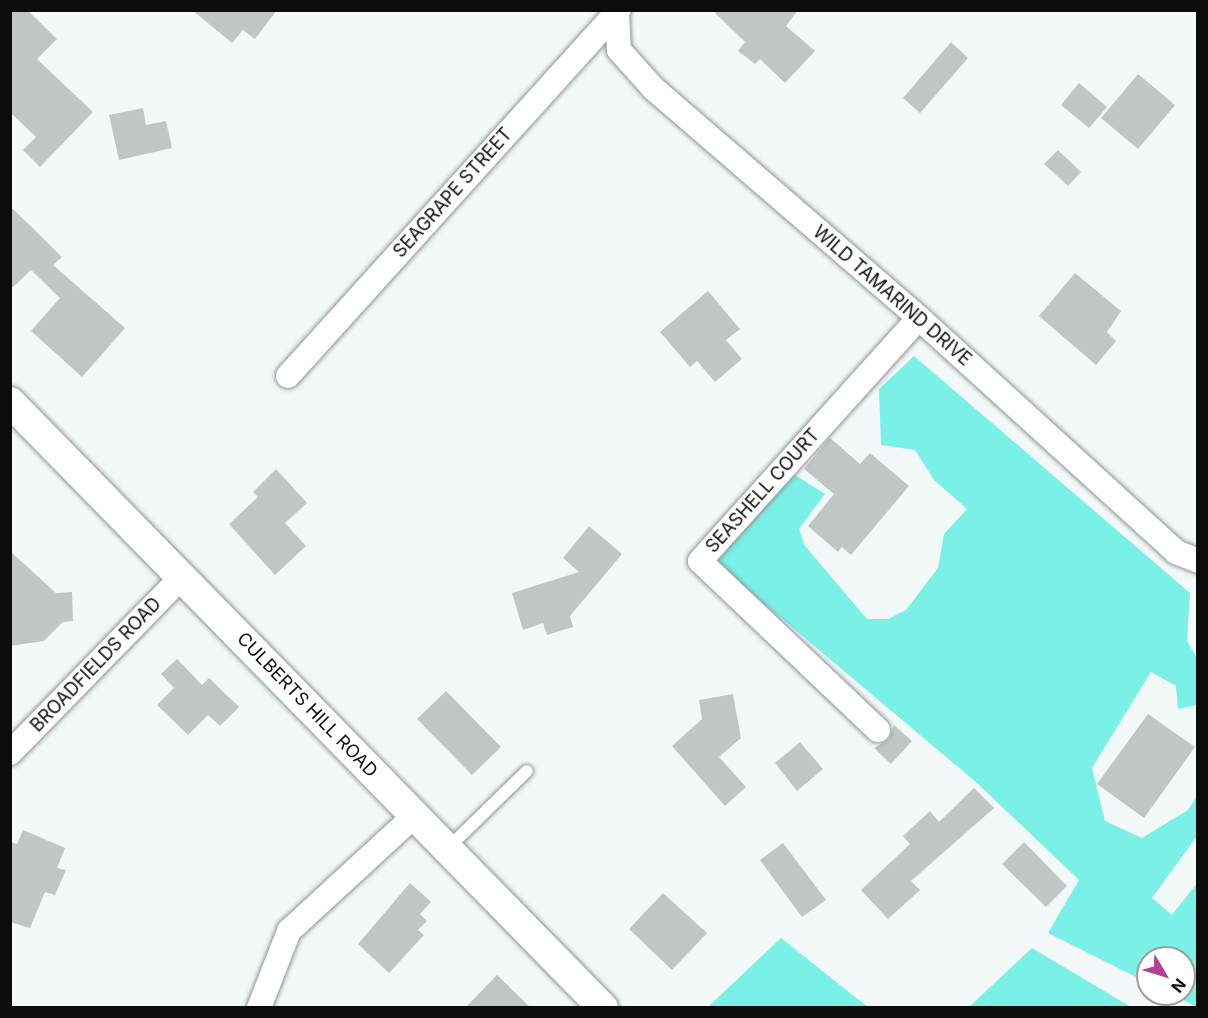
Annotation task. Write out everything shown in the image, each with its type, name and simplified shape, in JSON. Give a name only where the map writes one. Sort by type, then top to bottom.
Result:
[{"type":"street","name":"WILD TAMARIND DRIVE","points":[[618,12],[619,50],[654,89],[919,318],[1176,552],[1197,561]]},
{"type":"street","name":"SEAGRAPE STREET","points":[[288,376],[618,12]]},
{"type":"street","name":"SEASHELL COURT","points":[[878,730],[700,561],[919,318]]},
{"type":"street","name":"CULBERTS HILL ROAD","points":[[10,402],[603,1008]]},
{"type":"street","name":"BROADFIELDS ROAD","points":[[10,753],[182,577]]},
{"type":"street","points":[[259,1008],[289,931],[415,815]]},
{"type":"lane","points":[[448,848],[527,771]]},
{"type":"shaded area","points":[[914,356],[1190,593],[1187,641],[1197,658],[1197,705],[1178,709],[1176,686],[1151,672],[1092,768],[1105,821],[1142,838],[1188,810],[1197,796],[1197,836],[1152,898],[1172,915],[1197,883],[1197,1007],[1195,1006],[1196,946],[1136,946],[1136,977],[1048,933],[1079,880],[977,783],[711,559],[795,475],[825,494],[799,529],[805,546],[867,619],[888,619],[906,610],[938,568],[944,534],[967,509],[934,480],[915,450],[881,445],[879,389]]},
{"type":"shaded area","points":[[781,938],[850,993],[868,1007],[708,1007]]},
{"type":"shaded area","points":[[1032,948],[1131,1007],[969,1007]]},
{"type":"building","points":[[10,10],[27,10],[57,39],[37,59],[93,112],[40,167],[23,150],[36,137],[10,112]]},
{"type":"building","points":[[192,10],[277,10],[255,39],[243,30],[232,43]]},
{"type":"building","points":[[712,10],[798,10],[786,26],[815,51],[785,83],[760,59],[755,64],[738,51],[745,42]]},
{"type":"building","points":[[951,42],[968,58],[920,113],[903,98]]},
{"type":"building","points":[[1138,74],[1175,105],[1138,149],[1101,118]]},
{"type":"building","points":[[1079,83],[1107,107],[1089,128],[1061,105]]},
{"type":"building","points":[[143,108],[146,125],[166,121],[172,148],[119,160],[109,115]]},
{"type":"building","points":[[1058,150],[1081,172],[1068,186],[1044,164]]},
{"type":"building","points":[[10,206],[62,257],[53,265],[125,328],[82,377],[31,331],[60,298],[31,270],[10,290]]},
{"type":"building","points":[[1075,273],[1121,311],[1107,332],[1116,341],[1096,365],[1039,316]]},
{"type":"building","points":[[708,291],[740,329],[726,340],[742,359],[715,382],[697,361],[690,367],[660,332]]},
{"type":"building","points":[[830,438],[860,464],[870,453],[909,486],[851,555],[842,547],[838,552],[808,526],[834,494],[804,469]]},
{"type":"building","points":[[276,469],[307,503],[285,523],[306,546],[275,575],[229,524],[258,497],[253,492]]},
{"type":"building","points":[[589,526],[622,554],[570,616],[573,627],[547,635],[543,623],[523,630],[512,593],[579,572],[563,558]]},
{"type":"building","points":[[10,551],[56,593],[72,592],[73,621],[63,622],[44,641],[10,646]]},
{"type":"building","points":[[177,659],[202,685],[209,678],[239,707],[220,726],[208,715],[188,735],[157,705],[174,688],[161,674]]},
{"type":"building","points":[[446,691],[501,747],[472,775],[417,719]]},
{"type":"building","points":[[733,694],[741,738],[719,757],[746,787],[725,806],[672,746],[702,719],[699,700]]},
{"type":"building","points":[[1148,714],[1195,747],[1144,818],[1097,784]]},
{"type":"building","points":[[894,725],[912,741],[891,764],[874,748],[889,739]]},
{"type":"building","points":[[800,742],[823,769],[797,791],[775,763]]},
{"type":"building","points":[[974,788],[994,808],[911,881],[920,890],[888,919],[861,890],[910,844],[903,836],[930,811],[939,822]]},
{"type":"building","points":[[23,830],[65,848],[57,868],[66,870],[55,895],[45,892],[30,928],[10,922],[10,842],[17,844]]},
{"type":"building","points":[[1024,842],[1067,886],[1046,907],[1002,864]]},
{"type":"building","points":[[783,843],[826,900],[802,917],[760,860]]},
{"type":"building","points":[[410,883],[431,902],[420,914],[427,921],[418,930],[424,935],[389,973],[358,944]]},
{"type":"building","points":[[663,893],[707,933],[672,970],[629,929]]},
{"type":"building","points":[[497,975],[531,1008],[465,1008]]}]
